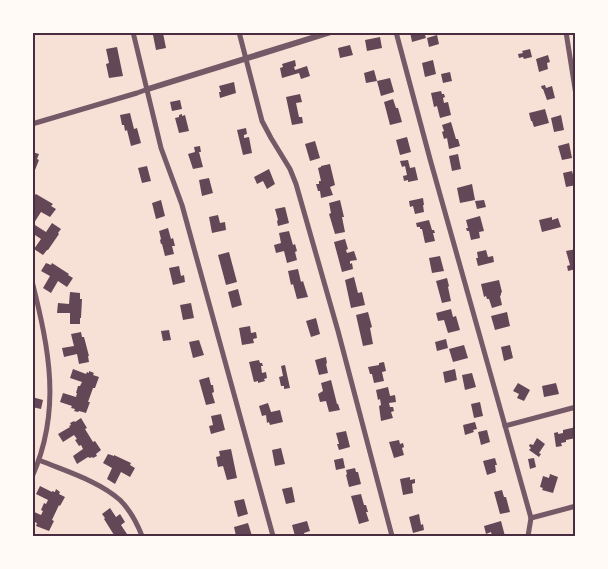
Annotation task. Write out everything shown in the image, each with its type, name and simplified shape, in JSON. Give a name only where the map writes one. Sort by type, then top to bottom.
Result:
[{"type":"street","points":[[133,32],[161,148],[182,205],[273,536]]},
{"type":"street","points":[[239,32],[262,121],[290,169],[299,193],[392,536]]},
{"type":"street","points":[[32,124],[331,32]]},
{"type":"street","points":[[396,32],[531,518],[528,536]]},
{"type":"street","points":[[566,32],[576,95]]},
{"type":"street","points":[[32,281],[46,344],[51,391],[49,422],[39,460],[32,477]]},
{"type":"street","points":[[505,426],[576,407]]},
{"type":"street","points":[[39,460],[91,482],[114,495],[129,510],[142,536]]},
{"type":"street","points":[[531,518],[576,506]]},
{"type":"building","points":[[410,32],[424,32],[426,38],[412,42]]},
{"type":"building","points":[[163,33],[166,48],[156,50],[153,35]]},
{"type":"building","points":[[437,35],[439,44],[429,47],[427,38]]},
{"type":"building","points":[[380,37],[382,48],[367,51],[365,40]]},
{"type":"building","points":[[350,45],[353,55],[340,58],[338,48]]},
{"type":"building","points":[[117,47],[123,76],[109,78],[106,64],[109,63],[106,49]]},
{"type":"building","points":[[530,49],[532,57],[519,58],[518,54]]},
{"type":"building","points":[[548,55],[550,62],[547,63],[548,69],[539,72],[536,59]]},
{"type":"building","points":[[295,60],[295,70],[307,66],[310,76],[301,79],[299,73],[282,78],[280,68],[283,67],[282,64]]},
{"type":"building","points":[[433,60],[436,74],[425,77],[422,63]]},
{"type":"building","points":[[374,70],[377,81],[366,83],[364,73]]},
{"type":"building","points":[[450,72],[452,81],[443,83],[441,74]]},
{"type":"building","points":[[390,78],[394,92],[381,96],[377,81]]},
{"type":"building","points":[[234,82],[236,93],[220,98],[219,86]]},
{"type":"building","points":[[545,85],[546,88],[552,86],[555,98],[547,100],[541,86]]},
{"type":"building","points":[[441,91],[445,97],[443,98],[444,103],[448,102],[451,115],[440,118],[437,106],[434,107],[431,93]]},
{"type":"building","points":[[300,94],[302,102],[296,103],[299,117],[302,117],[303,123],[292,125],[286,97]]},
{"type":"building","points":[[393,99],[402,122],[390,125],[384,102]]},
{"type":"building","points":[[180,100],[182,109],[172,111],[170,102]]},
{"type":"building","points":[[545,109],[549,123],[534,127],[529,113]]},
{"type":"building","points":[[130,113],[134,129],[137,128],[141,143],[131,146],[127,130],[125,131],[124,125],[122,125],[120,115]]},
{"type":"building","points":[[182,114],[182,116],[185,115],[189,131],[179,133],[175,118]]},
{"type":"building","points":[[561,115],[564,130],[554,132],[551,118]]},
{"type":"building","points":[[451,122],[460,146],[449,149],[447,138],[444,139],[442,125]]},
{"type":"building","points":[[246,128],[247,134],[244,135],[244,138],[249,137],[252,153],[243,155],[237,130]]},
{"type":"building","points":[[407,137],[411,152],[400,155],[396,140]]},
{"type":"building","points":[[315,141],[320,158],[310,161],[305,144]]},
{"type":"building","points":[[569,143],[572,158],[562,160],[558,146]]},
{"type":"building","points":[[200,146],[201,152],[199,152],[203,167],[193,169],[188,154],[195,152],[194,147]]},
{"type":"building","points":[[32,152],[39,154],[37,159],[39,160],[33,175]]},
{"type":"building","points":[[458,154],[461,169],[452,171],[449,156]]},
{"type":"building","points":[[408,160],[410,168],[415,167],[418,180],[404,181],[403,176],[407,175],[405,166],[402,167],[400,161]]},
{"type":"building","points":[[330,164],[335,185],[330,187],[333,195],[321,198],[316,184],[319,184],[319,181],[321,181],[318,168]]},
{"type":"building","points":[[147,166],[151,181],[142,183],[138,168]]},
{"type":"building","points":[[269,169],[275,184],[267,189],[263,181],[257,184],[254,177]]},
{"type":"building","points":[[572,171],[574,178],[576,177],[576,185],[566,187],[563,173]]},
{"type":"building","points":[[209,178],[213,193],[202,196],[199,180]]},
{"type":"building","points":[[472,184],[475,200],[460,203],[457,188]]},
{"type":"building","points":[[32,193],[53,204],[51,206],[56,209],[50,217],[41,212],[34,223],[32,222]]},
{"type":"building","points":[[423,198],[424,212],[415,214],[413,206],[410,207],[409,201]]},
{"type":"building","points":[[161,200],[165,216],[156,219],[152,203]]},
{"type":"building","points":[[340,200],[345,232],[335,234],[329,214],[331,213],[329,203]]},
{"type":"building","points":[[484,200],[486,207],[477,209],[475,201]]},
{"type":"building","points":[[285,207],[289,223],[278,226],[275,209]]},
{"type":"building","points":[[218,215],[220,223],[225,222],[226,230],[212,233],[209,217]]},
{"type":"building","points":[[480,216],[484,231],[479,232],[480,238],[471,240],[469,231],[466,228],[468,228],[466,220]]},
{"type":"building","points":[[552,217],[552,220],[558,218],[561,227],[542,232],[539,220]]},
{"type":"building","points":[[429,220],[435,233],[433,233],[435,241],[425,243],[422,229],[417,227],[416,223]]},
{"type":"building","points":[[52,223],[61,229],[43,255],[34,249],[41,239],[32,233],[32,229],[35,225],[46,232]]},
{"type":"building","points":[[168,228],[175,246],[172,246],[174,254],[165,256],[159,231]]},
{"type":"building","points":[[289,231],[297,251],[295,252],[297,260],[287,263],[284,251],[276,253],[274,245],[281,243],[279,233]]},
{"type":"building","points":[[345,239],[348,249],[346,250],[347,253],[354,251],[357,260],[350,261],[353,269],[342,272],[334,242]]},
{"type":"building","points":[[576,249],[576,269],[568,271],[567,266],[570,265],[566,251]]},
{"type":"building","points":[[486,250],[488,257],[493,256],[494,262],[478,266],[477,252]]},
{"type":"building","points":[[229,252],[237,282],[226,285],[218,255]]},
{"type":"building","points":[[440,256],[444,271],[432,273],[429,258]]},
{"type":"building","points":[[46,263],[51,265],[52,263],[73,278],[67,287],[58,281],[51,293],[43,288],[50,276],[41,271]]},
{"type":"building","points":[[179,266],[181,276],[184,275],[185,282],[173,285],[169,268]]},
{"type":"building","points":[[298,269],[301,282],[303,281],[308,297],[297,299],[288,271]]},
{"type":"building","points":[[354,277],[358,293],[362,292],[365,305],[351,308],[345,280]]},
{"type":"building","points":[[447,278],[451,301],[442,303],[436,281]]},
{"type":"building","points":[[499,280],[502,292],[500,296],[502,305],[492,308],[489,299],[486,296],[484,297],[481,284]]},
{"type":"building","points":[[238,289],[242,305],[232,308],[228,292]]},
{"type":"building","points":[[70,292],[80,293],[80,299],[82,299],[80,324],[70,324],[70,313],[57,313],[58,303],[69,304]]},
{"type":"building","points":[[191,303],[194,318],[183,320],[180,305]]},
{"type":"building","points":[[451,309],[453,317],[456,316],[460,330],[448,333],[444,320],[438,321],[436,313]]},
{"type":"building","points":[[368,312],[372,327],[370,328],[373,344],[363,346],[356,315]]},
{"type":"building","points":[[507,312],[510,326],[495,330],[491,316]]},
{"type":"building","points":[[316,318],[320,334],[311,337],[306,321]]},
{"type":"building","points":[[250,326],[251,333],[256,332],[257,338],[253,339],[254,343],[242,345],[239,328]]},
{"type":"building","points":[[169,330],[171,340],[163,341],[161,331]]},
{"type":"building","points":[[81,332],[82,337],[84,337],[89,362],[79,364],[77,354],[64,357],[62,348],[74,346],[71,334]]},
{"type":"building","points":[[446,339],[448,348],[437,351],[435,342]]},
{"type":"building","points":[[199,340],[204,355],[193,358],[189,342]]},
{"type":"building","points":[[464,345],[468,358],[453,362],[449,349]]},
{"type":"building","points":[[510,345],[513,358],[504,361],[501,347]]},
{"type":"building","points":[[326,357],[328,373],[319,375],[315,360]]},
{"type":"building","points":[[259,360],[263,366],[261,366],[262,373],[266,372],[267,378],[264,379],[265,381],[258,383],[258,381],[254,382],[249,362]]},
{"type":"building","points":[[384,362],[386,371],[382,372],[384,381],[374,383],[368,367]]},
{"type":"building","points":[[285,365],[290,388],[284,389],[284,386],[281,386],[279,377],[283,376],[281,366]]},
{"type":"building","points":[[73,369],[86,374],[89,371],[99,377],[95,388],[93,388],[86,413],[74,411],[75,409],[71,408],[72,406],[60,402],[63,393],[76,397],[78,386],[82,382],[70,378]]},
{"type":"building","points":[[455,369],[457,380],[445,383],[443,372]]},
{"type":"building","points":[[472,373],[476,387],[465,390],[462,375]]},
{"type":"building","points":[[209,377],[211,385],[213,385],[214,392],[212,393],[215,403],[206,405],[199,380]]},
{"type":"building","points":[[331,380],[340,410],[329,412],[326,401],[320,402],[318,394],[323,391],[321,383]]},
{"type":"building","points":[[518,383],[530,390],[524,401],[517,398],[519,394],[513,391]]},
{"type":"building","points":[[556,383],[559,394],[544,397],[542,386]]},
{"type":"building","points":[[388,387],[390,396],[395,395],[396,402],[389,403],[390,407],[393,407],[394,411],[391,412],[393,418],[381,421],[379,406],[381,405],[376,390]]},
{"type":"building","points":[[32,397],[43,400],[41,409],[32,407]]},
{"type":"building","points":[[480,402],[483,416],[474,418],[471,404]]},
{"type":"building","points":[[268,403],[271,412],[280,410],[283,422],[270,425],[269,422],[267,423],[266,415],[262,416],[259,406]]},
{"type":"building","points":[[221,414],[225,430],[211,434],[209,426],[213,425],[211,416]]},
{"type":"building","points":[[81,418],[93,442],[95,441],[101,450],[96,454],[97,456],[93,458],[88,457],[77,464],[73,456],[83,449],[81,445],[79,446],[74,435],[63,442],[58,434],[70,427],[70,423]]},
{"type":"building","points":[[475,422],[477,429],[465,435],[463,425]]},
{"type":"building","points":[[576,427],[576,438],[566,440],[566,442],[561,443],[562,446],[556,447],[554,433],[563,433],[563,430]]},
{"type":"building","points":[[487,430],[490,442],[481,445],[478,432]]},
{"type":"building","points":[[346,431],[350,447],[339,450],[336,433]]},
{"type":"building","points":[[537,438],[545,444],[539,453],[541,454],[539,457],[529,450],[531,448],[530,444],[533,445]]},
{"type":"building","points":[[399,440],[400,444],[403,443],[404,455],[394,458],[389,442]]},
{"type":"building","points":[[281,448],[285,464],[275,466],[272,450]]},
{"type":"building","points":[[231,449],[237,478],[227,480],[223,466],[218,467],[216,457],[220,456],[219,451]]},
{"type":"building","points":[[108,454],[131,463],[130,465],[135,468],[130,477],[121,472],[115,484],[107,479],[112,468],[103,463]]},
{"type":"building","points":[[343,458],[345,468],[336,470],[334,460]]},
{"type":"building","points":[[495,458],[496,472],[487,475],[483,461]]},
{"type":"building","points":[[534,458],[536,467],[530,469],[528,459]]},
{"type":"building","points":[[355,468],[361,484],[349,487],[346,470]]},
{"type":"building","points":[[550,474],[558,477],[553,493],[542,490],[543,488],[540,487],[543,476],[549,478]]},
{"type":"building","points":[[410,477],[410,480],[415,479],[415,483],[412,484],[413,493],[403,495],[400,479]]},
{"type":"building","points":[[40,486],[52,492],[55,492],[56,489],[60,492],[59,494],[65,497],[59,505],[49,531],[36,526],[37,523],[32,521],[32,511],[41,515],[44,503],[46,504],[48,500],[36,494]]},
{"type":"building","points":[[292,487],[295,502],[286,504],[282,489]]},
{"type":"building","points":[[502,490],[510,512],[500,514],[494,492]]},
{"type":"building","points":[[361,494],[364,505],[366,505],[369,521],[359,524],[351,496]]},
{"type":"building","points":[[244,499],[248,514],[238,517],[234,501]]},
{"type":"building","points":[[110,508],[116,517],[120,514],[125,522],[121,525],[127,534],[123,536],[114,535],[102,514]]},
{"type":"building","points":[[419,514],[424,530],[413,533],[409,517]]},
{"type":"building","points":[[307,521],[310,531],[304,533],[305,536],[295,536],[292,525]]},
{"type":"building","points":[[501,521],[505,536],[492,536],[491,532],[486,534],[484,526]]},
{"type":"building","points":[[248,523],[252,536],[236,536],[234,527]]}]
